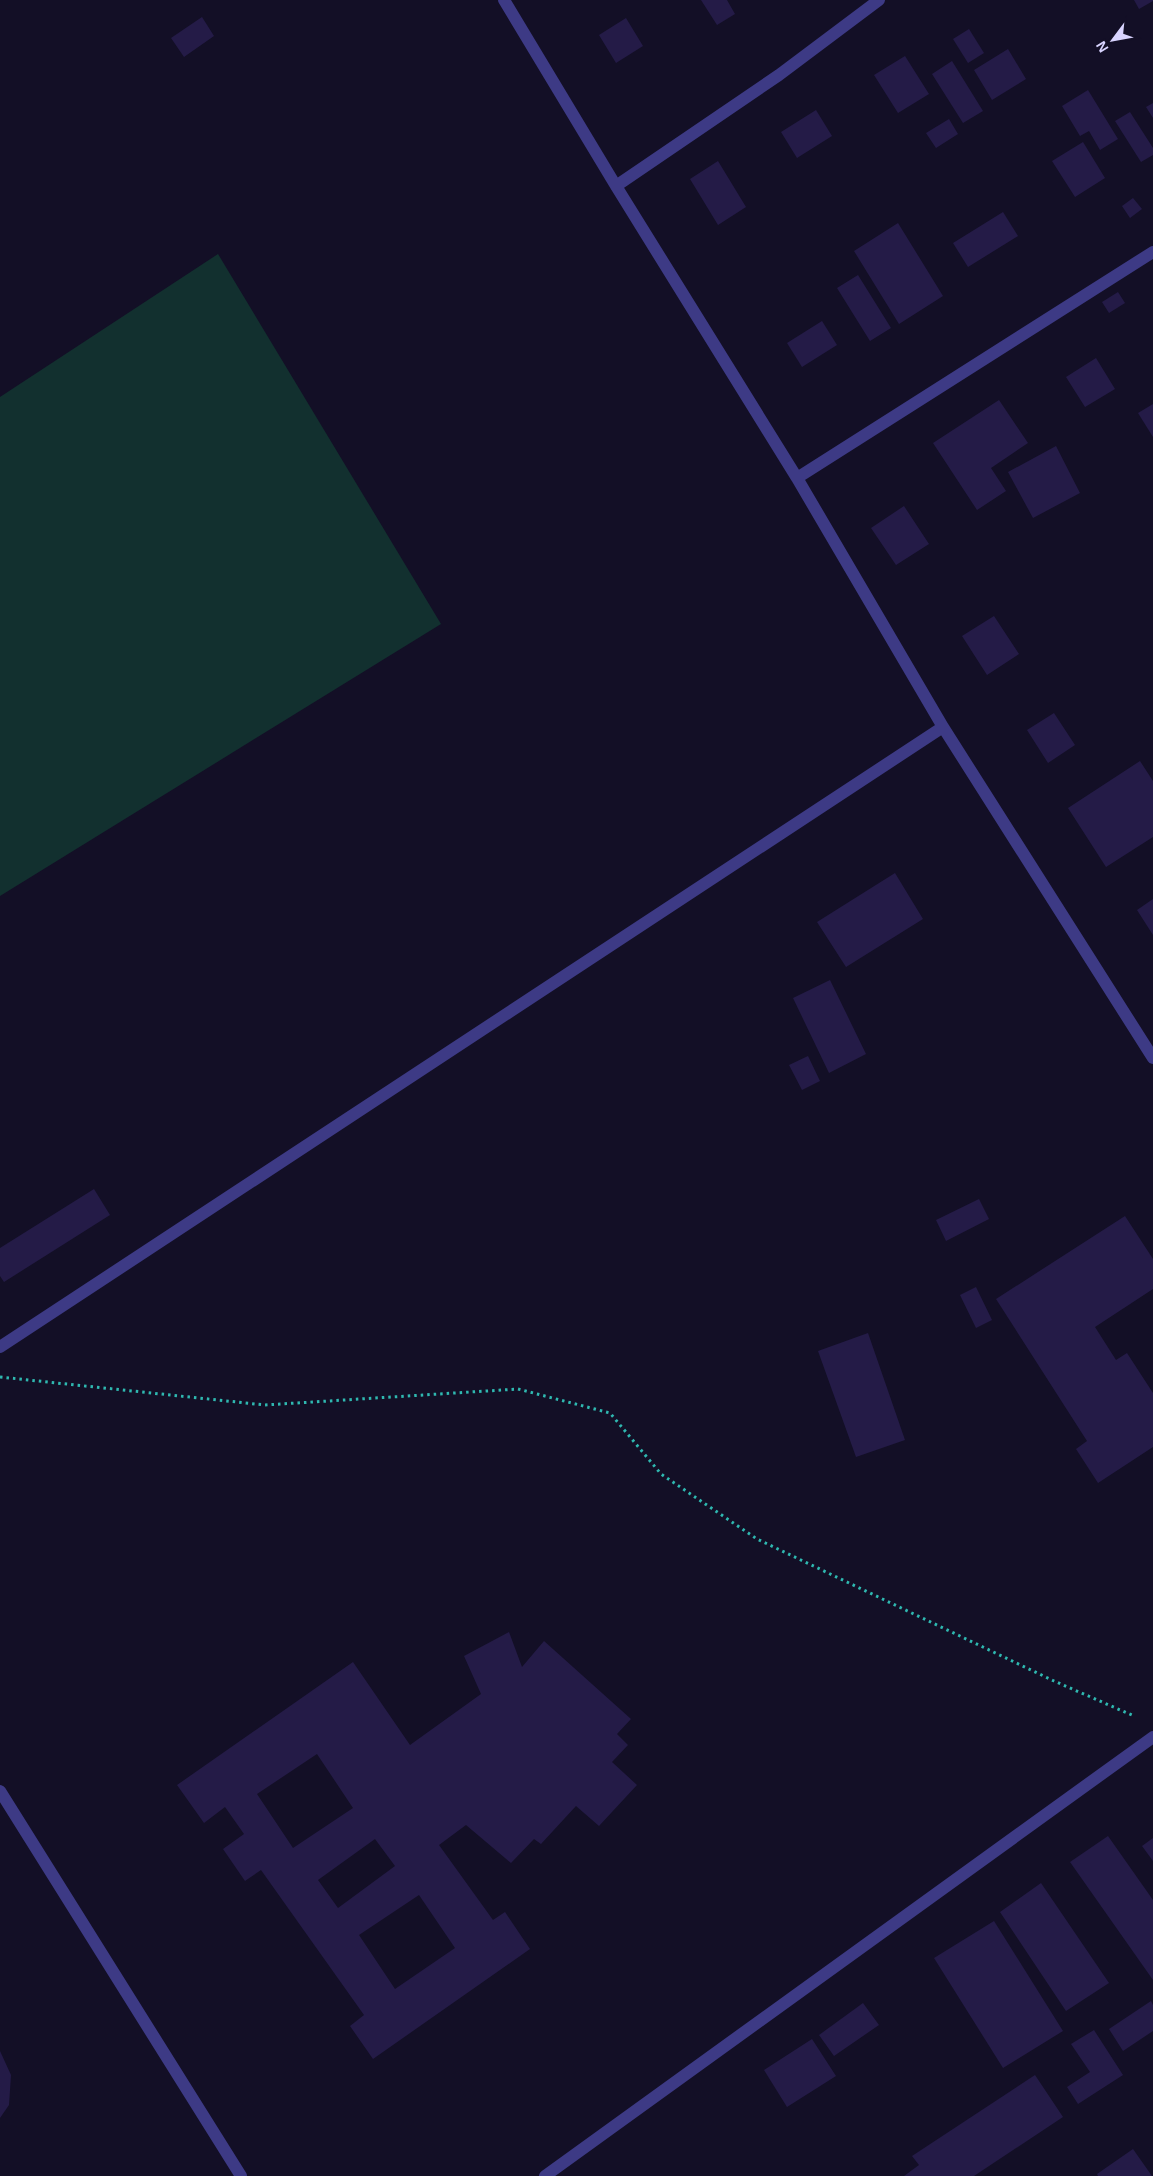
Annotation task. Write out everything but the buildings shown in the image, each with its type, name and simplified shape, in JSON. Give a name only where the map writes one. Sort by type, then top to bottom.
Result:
[{"type":"street","points":[[504,0],[616,186],[797,478],[943,727],[1153,1058]]},
{"type":"street","points":[[616,186],[779,75],[879,0]]},
{"type":"street","points":[[797,478],[1153,252]]},
{"type":"street","points":[[0,1347],[943,727]]},
{"type":"street","points":[[545,2176],[1153,1737]]},
{"type":"street","points":[[0,1790],[240,2176]]},
{"type":"path","points":[[0,1377],[265,1404],[518,1389],[610,1413],[661,1474],[757,1539],[1054,1681],[1135,1717]]},
{"type":"green space","points":[[218,254],[441,624],[0,896],[0,397]]}]
